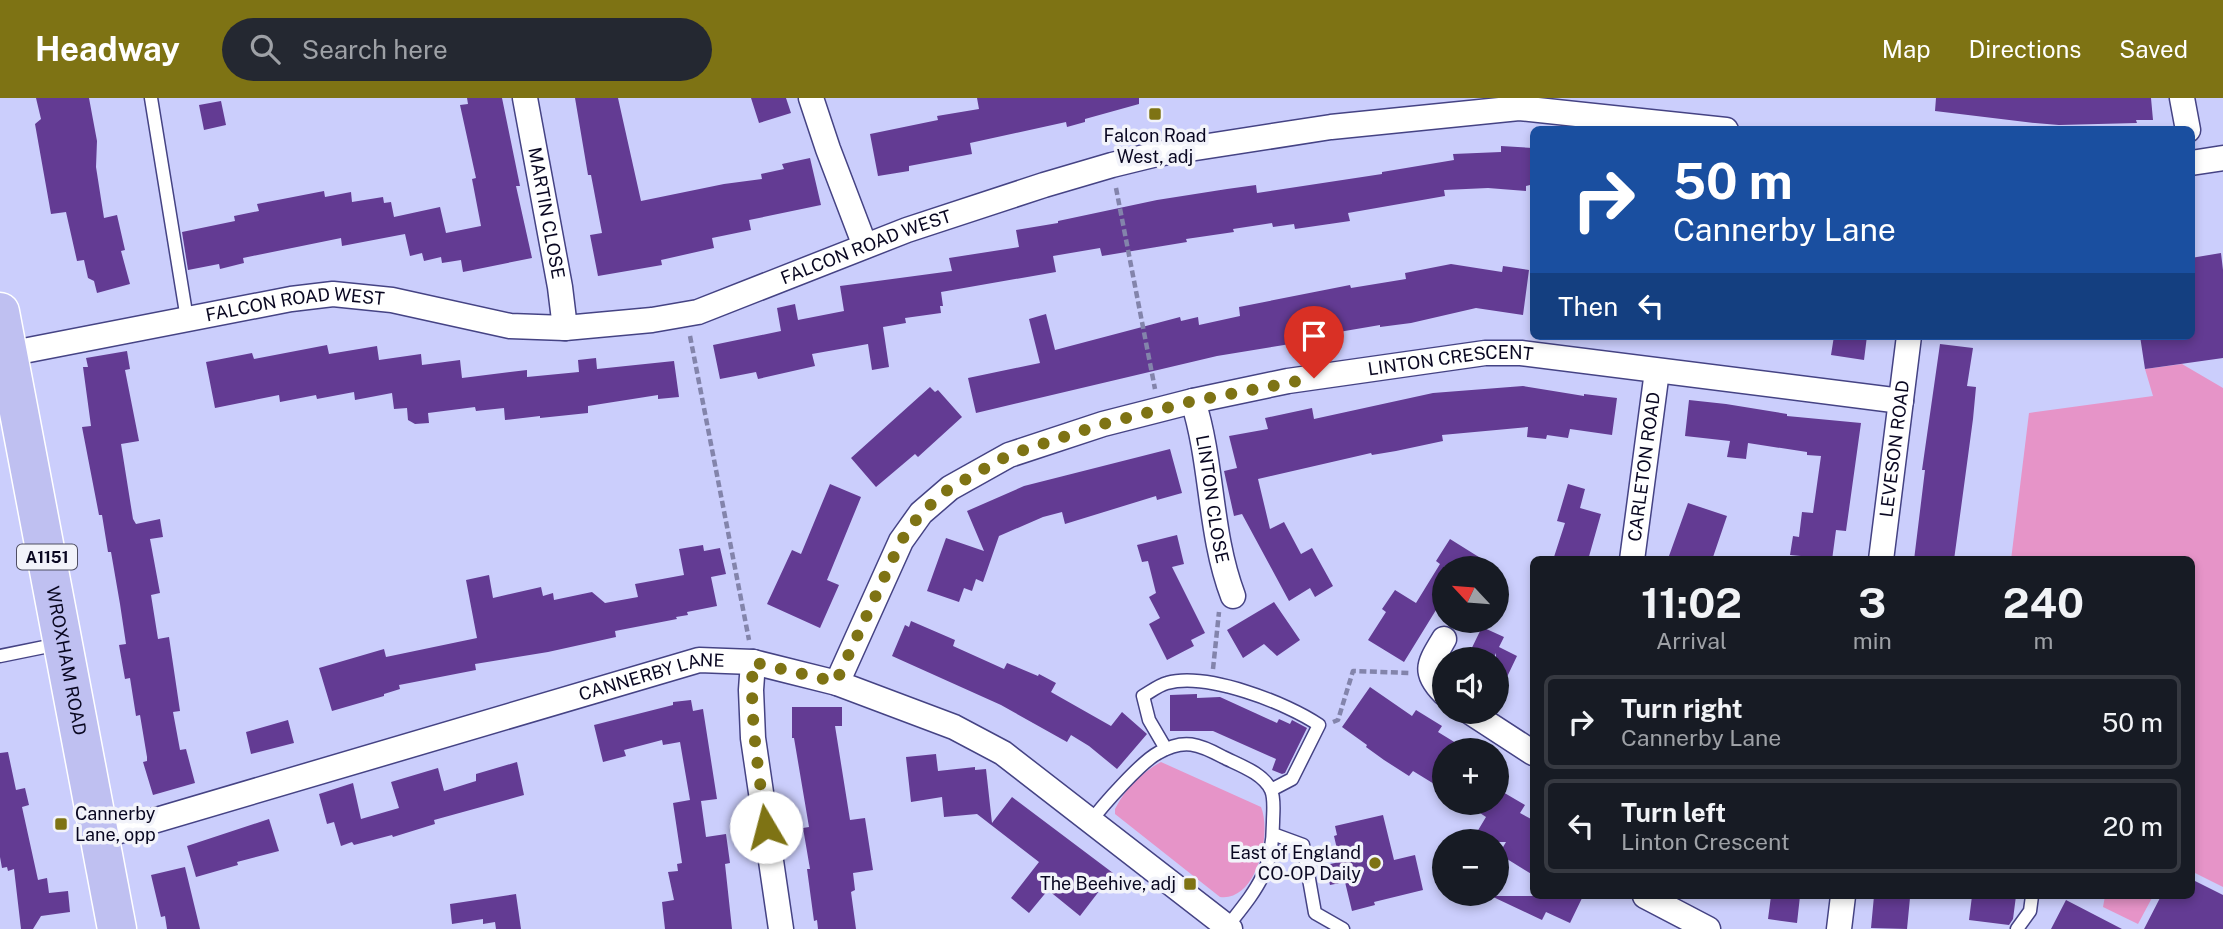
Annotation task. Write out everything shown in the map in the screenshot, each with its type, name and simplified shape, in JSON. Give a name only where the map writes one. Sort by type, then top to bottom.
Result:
[{"type":"main road","name":"WROXHAM ROAD","points":[[0,312],[117,929]]},
{"type":"street","name":"MARTIN CLOSE","points":[[525,98],[565,328]]},
{"type":"street","points":[[811,98],[865,246]]},
{"type":"street","points":[[2182,98],[2187,126]]},
{"type":"street","name":"FALCON ROAD WEST","points":[[8,354],[291,299],[333,294],[391,300],[510,326],[565,328],[652,320],[698,312],[865,246],[1031,189],[1157,155],[1331,127],[1556,104],[1700,126]]},
{"type":"street","points":[[2195,158],[2223,158]]},
{"type":"street","name":"LEVESON ROAD","points":[[1882,556],[1909,340]]},
{"type":"street","name":"LINTON CRESCENT","points":[[836,682],[901,541],[921,513],[950,488],[1009,455],[1103,424],[1193,401],[1288,382],[1485,353],[1521,353],[1901,401]]},
{"type":"street","name":"CARLETON ROAD","points":[[1633,556],[1657,371]]},
{"type":"street","name":"LINTON CLOSE","points":[[1193,401],[1203,432],[1212,511],[1223,569],[1233,596]]},
{"type":"street","points":[[1429,681],[1430,663],[1444,639]]},
{"type":"street","name":"CANNERBY LANE","points":[[99,837],[699,660],[753,662],[836,682],[954,727],[1003,753],[1228,928]]},
{"type":"street","points":[[753,662],[753,738],[780,929]]},
{"type":"street","points":[[1488,724],[1530,751]]},
{"type":"street","points":[[1651,899],[1708,929]]},
{"type":"street","points":[[1839,929],[1843,899]]},
{"type":"lane","points":[[150,98],[187,319]]},
{"type":"lane","points":[[0,656],[63,644]]},
{"type":"lane","points":[[1166,749],[1150,719],[1143,696],[1167,683],[1212,682],[1299,711],[1319,725],[1292,779],[1271,790]]},
{"type":"lane","points":[[1091,821],[1156,753],[1182,744],[1199,744],[1257,774],[1271,790],[1273,834],[1269,863],[1257,889],[1228,928]]},
{"type":"lane","points":[[1273,834],[1303,845],[1315,913],[1343,929]]},
{"type":"lane","points":[[2017,929],[2030,911],[2032,899]]},
{"type":"path","points":[[1112,165],[1160,410]]},
{"type":"path","points":[[686,315],[753,662]]},
{"type":"path","points":[[1212,682],[1219,608],[1233,596]]},
{"type":"path","points":[[1319,725],[1338,720],[1353,671],[1408,673],[1429,681]]},
{"type":"shaded area","points":[[2182,364],[2223,388],[2223,887],[2195,873],[2195,556],[2011,556],[2029,413],[2153,396],[2145,369]]},
{"type":"shaded area","points":[[1161,762],[1261,807],[1264,833],[1258,864],[1244,889],[1233,896],[1220,897],[1115,814],[1115,809],[1129,788],[1140,776]]},
{"type":"shaded area","points":[[2104,899],[2151,899],[2138,924],[2103,907]]},
{"type":"building","points":[[36,98],[89,98],[97,141],[96,167],[104,218],[117,215],[125,250],[121,251],[130,284],[97,293],[94,281],[88,278],[84,260],[77,261],[66,212],[51,214],[35,124],[41,119]]},
{"type":"building","points":[[467,98],[502,98],[520,186],[516,186],[532,258],[463,272],[461,260],[442,263],[441,257],[424,261],[422,253],[410,256],[405,234],[342,246],[341,238],[243,258],[244,263],[220,269],[219,264],[188,270],[182,232],[235,221],[234,216],[259,211],[257,204],[324,191],[325,197],[351,192],[352,202],[383,197],[384,203],[391,202],[394,217],[440,207],[446,233],[481,226],[472,179],[476,178],[460,105],[468,104]]},
{"type":"building","points":[[575,98],[618,98],[641,201],[762,179],[761,174],[784,169],[782,164],[810,158],[821,205],[749,220],[751,230],[712,238],[714,248],[661,260],[662,265],[598,276],[590,235],[602,233],[591,175],[588,175]]},
{"type":"building","points":[[751,98],[786,98],[791,113],[759,123]]},
{"type":"building","points":[[977,98],[1139,98],[1139,104],[1085,119],[1085,122],[1067,127],[1066,122],[970,143],[972,154],[909,166],[909,171],[878,176],[870,134],[938,120],[937,116],[979,109]]},
{"type":"building","points":[[1936,98],[2151,98],[2153,120],[2136,120],[2137,123],[2059,125],[2035,123],[1935,111]]},
{"type":"building","points":[[221,101],[226,125],[204,130],[199,105]]},
{"type":"building","points":[[1501,146],[1530,148],[1530,185],[1526,186],[1526,191],[1488,188],[1444,190],[1445,196],[1348,213],[1350,221],[1295,229],[1294,224],[1273,227],[1272,223],[1186,239],[1187,242],[1102,256],[1100,248],[1053,256],[1056,272],[941,292],[941,313],[905,318],[906,323],[883,327],[889,367],[872,370],[868,344],[812,354],[815,366],[758,379],[756,372],[720,379],[713,345],[781,331],[777,308],[795,304],[798,320],[844,311],[840,286],[952,271],[949,258],[1019,247],[1016,230],[1157,200],[1256,185],[1257,193],[1454,160],[1453,154],[1501,152]]},
{"type":"building","points":[[2221,253],[2223,358],[2145,369],[2141,340],[2195,340],[2195,257]]},
{"type":"building","points":[[1451,264],[1502,272],[1503,266],[1529,270],[1523,315],[1476,308],[1411,323],[1333,333],[1284,345],[1217,356],[976,413],[968,378],[1040,363],[1029,319],[1046,314],[1055,350],[1180,317],[1181,321],[1198,317],[1199,325],[1240,316],[1239,307],[1350,285],[1351,288],[1406,279],[1405,273]]},
{"type":"building","points":[[1833,340],[1866,340],[1864,360],[1831,355]]},
{"type":"building","points":[[1940,344],[1973,348],[1967,386],[1976,387],[1955,556],[1914,556],[1925,470],[1922,470]]},
{"type":"building","points":[[327,345],[329,354],[377,346],[379,360],[421,354],[422,365],[460,360],[462,378],[527,370],[527,377],[579,372],[578,360],[596,358],[597,369],[674,361],[679,397],[658,399],[658,395],[588,406],[588,413],[505,420],[504,408],[476,411],[475,407],[428,413],[429,423],[415,424],[408,420],[407,408],[394,409],[392,393],[355,400],[354,392],[317,399],[316,395],[280,402],[279,395],[215,408],[206,362],[252,353],[254,359]]},
{"type":"building","points":[[127,351],[130,369],[125,370],[139,441],[121,444],[133,519],[136,524],[160,519],[163,537],[150,539],[160,593],[151,595],[158,639],[169,637],[180,711],[173,712],[180,750],[186,749],[195,783],[153,795],[143,762],[147,761],[147,757],[140,715],[136,716],[130,678],[125,679],[119,645],[126,644],[120,604],[111,552],[108,552],[102,515],[99,515],[82,427],[91,426],[83,367],[88,367],[86,358]]},
{"type":"building","points":[[1523,386],[1584,396],[1617,398],[1612,435],[1570,429],[1568,438],[1547,435],[1546,439],[1527,437],[1528,427],[1442,435],[1443,441],[1372,455],[1371,453],[1258,479],[1270,529],[1284,522],[1301,554],[1312,548],[1333,586],[1315,597],[1310,588],[1289,601],[1242,514],[1234,516],[1224,471],[1237,468],[1229,436],[1268,429],[1265,418],[1312,408],[1314,419],[1433,393]]},
{"type":"building","points":[[930,387],[935,392],[938,390],[962,417],[918,457],[915,454],[876,487],[851,458]]},
{"type":"building","points":[[1689,400],[1787,416],[1861,423],[1846,531],[1836,530],[1833,556],[1790,555],[1793,536],[1799,537],[1802,512],[1813,513],[1821,456],[1748,443],[1746,459],[1727,457],[1730,441],[1685,436]]},
{"type":"building","points":[[1170,449],[1182,493],[1157,500],[1156,496],[1065,524],[1062,512],[1043,517],[999,536],[983,582],[976,579],[972,591],[964,588],[959,602],[927,591],[946,538],[984,551],[967,511],[1024,486]]},
{"type":"building","points":[[830,484],[861,497],[827,580],[839,585],[820,628],[767,604],[792,550],[801,554]]},
{"type":"building","points":[[1568,484],[1585,489],[1580,508],[1601,514],[1589,556],[1554,556],[1565,523],[1557,521]]},
{"type":"building","points":[[1688,503],[1727,516],[1713,556],[1669,556]]},
{"type":"building","points":[[1177,535],[1184,564],[1172,567],[1205,633],[1191,640],[1194,646],[1167,660],[1149,624],[1160,618],[1149,597],[1156,593],[1148,561],[1142,562],[1137,545]]},
{"type":"building","points":[[1450,539],[1477,556],[1439,556]]},
{"type":"building","points":[[703,545],[704,551],[720,548],[726,574],[711,577],[717,606],[687,612],[688,615],[676,617],[677,619],[615,631],[616,637],[475,664],[476,670],[399,685],[400,689],[384,696],[332,711],[319,668],[384,649],[386,657],[477,638],[466,580],[489,575],[493,598],[541,587],[543,596],[553,593],[554,600],[592,592],[605,603],[638,597],[635,584],[684,575],[679,549]]},
{"type":"building","points":[[1432,577],[1432,616],[1404,662],[1368,640],[1386,612],[1382,609],[1395,590],[1416,603]]},
{"type":"building","points":[[1274,602],[1300,640],[1277,656],[1264,644],[1243,658],[1227,630]]},
{"type":"building","points":[[911,621],[955,640],[953,646],[1004,669],[1007,663],[1038,676],[1039,674],[1056,683],[1051,692],[1111,726],[1122,712],[1147,734],[1117,769],[1071,735],[1067,742],[1001,705],[892,656],[905,625],[909,627]]},
{"type":"building","points":[[1479,634],[1497,634],[1504,637],[1499,647],[1472,647]]},
{"type":"building","points":[[1509,652],[1517,656],[1509,673]]},
{"type":"building","points":[[1370,687],[1412,716],[1416,710],[1432,720],[1432,724],[1442,726],[1438,732],[1448,738],[1432,738],[1432,783],[1413,771],[1409,776],[1342,727]]},
{"type":"building","points":[[1197,694],[1197,698],[1220,697],[1277,723],[1279,719],[1290,724],[1292,720],[1307,728],[1285,773],[1272,770],[1276,759],[1213,731],[1170,731],[1170,695]]},
{"type":"building","points":[[691,700],[693,711],[703,709],[717,799],[701,801],[706,837],[726,834],[730,863],[725,864],[732,929],[665,929],[662,902],[674,900],[668,872],[678,871],[677,864],[682,863],[673,803],[690,800],[680,742],[663,745],[662,740],[624,750],[626,756],[603,762],[594,725],[673,705],[673,702]]},
{"type":"building","points":[[792,707],[842,707],[842,726],[835,726],[850,820],[865,818],[873,870],[853,873],[855,890],[851,892],[856,929],[818,929],[817,920],[814,921],[807,869],[810,869],[803,828],[809,827],[792,738]]},
{"type":"building","points":[[288,720],[294,743],[251,754],[246,732]]},
{"type":"building","points":[[8,752],[16,790],[25,788],[29,805],[22,807],[38,880],[47,878],[49,893],[68,891],[70,912],[41,916],[33,929],[21,929],[14,869],[8,871],[7,867],[2,868],[0,857],[0,753]]},
{"type":"building","points":[[936,754],[938,771],[975,767],[975,770],[986,769],[992,823],[1012,797],[1113,873],[1080,916],[1048,890],[1029,913],[1011,898],[1039,862],[977,814],[944,817],[942,797],[911,802],[906,757]]},
{"type":"building","points":[[517,762],[524,795],[434,820],[435,824],[393,837],[392,835],[354,845],[352,842],[341,846],[334,822],[327,824],[319,794],[353,783],[361,819],[399,808],[391,782],[438,768],[444,791],[476,781],[476,774]]},
{"type":"building","points":[[1509,796],[1525,805],[1520,813],[1530,818],[1530,873],[1509,860],[1509,829],[1479,829],[1486,817],[1483,815],[1509,815]]},
{"type":"building","name":"East of England CO-OP Daily","points":[[1383,815],[1394,860],[1415,855],[1423,890],[1374,902],[1375,905],[1352,911],[1345,882],[1330,885],[1325,865],[1340,862],[1334,836],[1337,835],[1335,826]]},
{"type":"building","points":[[269,819],[279,851],[196,877],[187,846]]},
{"type":"building","points":[[185,867],[200,929],[167,929],[165,916],[161,917],[151,875]]},
{"type":"building","points":[[2195,881],[2223,895],[2223,929],[2144,929],[2159,899],[2195,899]]},
{"type":"building","points":[[516,894],[521,929],[496,929],[495,922],[483,924],[483,919],[452,924],[450,904]]},
{"type":"building","points":[[1509,896],[1530,896],[1530,899],[1582,899],[1570,923],[1546,912],[1542,920],[1509,904]]},
{"type":"building","points":[[1771,899],[1800,899],[1797,923],[1768,919]]},
{"type":"building","points":[[1874,899],[1910,899],[1907,929],[1871,928]]},
{"type":"building","points":[[1972,899],[2016,899],[2013,919],[2009,925],[1969,920]]},
{"type":"building","points":[[2066,900],[2122,929],[2051,929]]},
{"type":"place","name":"Falcon Road West, adj","points":[[1155,114]]},
{"type":"place","name":"Cannerby Lane, opp","points":[[61,824]]},
{"type":"place","name":"East of England CO-OP Daily","points":[[1375,863]]},
{"type":"place","name":"The Beehive, adj","points":[[1190,884]]},
{"type":"route","points":[[766,827],[753,738],[753,662],[836,682],[901,541],[921,513],[950,488],[1009,455],[1103,424],[1193,401],[1314,378]]}]
